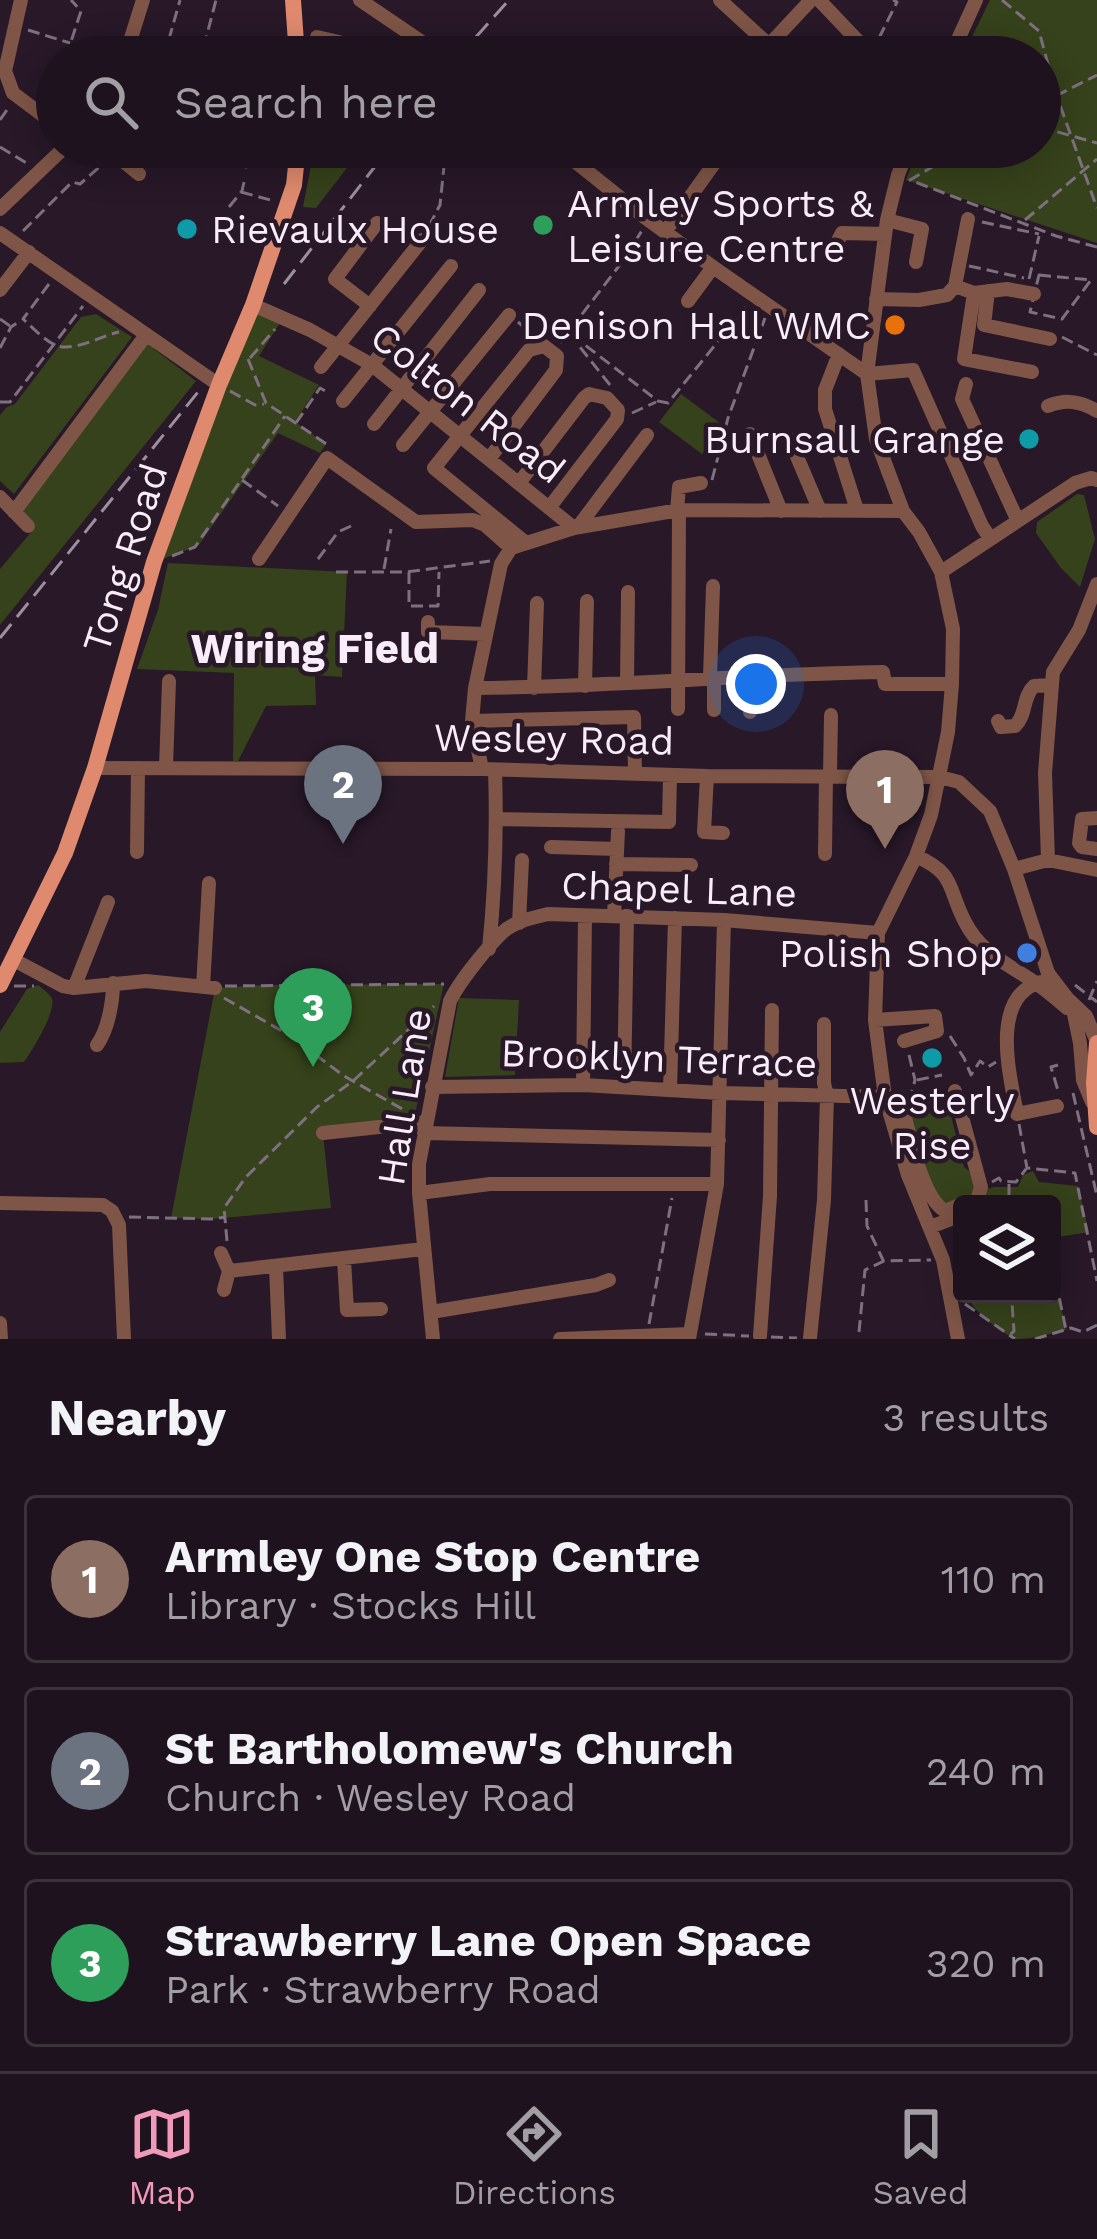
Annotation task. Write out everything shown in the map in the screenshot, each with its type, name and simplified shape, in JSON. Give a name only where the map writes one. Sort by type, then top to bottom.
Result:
[{"type":"main road","points":[[293,0],[296,36]]},
{"type":"main road","name":"Tong Road","points":[[0,986],[65,853],[154,562],[253,305],[296,168]]},
{"type":"main road","points":[[1097,1043],[1097,1127]]},
{"type":"street","points":[[21,0],[4,71],[16,95],[36,110]]},
{"type":"street","points":[[132,36],[143,0]]},
{"type":"street","points":[[360,0],[383,6],[417,36]]},
{"type":"street","points":[[720,0],[752,36]]},
{"type":"street","points":[[783,0],[798,13]]},
{"type":"street","points":[[779,36],[815,0],[853,36]]},
{"type":"street","points":[[960,36],[976,0]]},
{"type":"street","points":[[0,209],[43,168]]},
{"type":"street","points":[[132,168],[139,174]]},
{"type":"street","points":[[583,168],[713,267],[866,374],[913,370],[990,538]]},
{"type":"street","points":[[665,232],[710,168]]},
{"type":"street","points":[[901,168],[886,227],[866,374],[876,439],[903,511],[940,572],[953,629],[952,684],[931,815],[878,933],[875,1020],[908,1175],[944,1260],[953,1298]]},
{"type":"street","points":[[876,299],[947,296],[955,286],[968,219]]},
{"type":"street","points":[[832,253],[842,233],[923,222],[916,262]]},
{"type":"street","points":[[370,306],[335,279],[377,223]]},
{"type":"street","points":[[6,237],[219,385]]},
{"type":"street","points":[[321,367],[422,240]]},
{"type":"street","points":[[0,290],[29,253]]},
{"type":"street","points":[[343,401],[451,266]]},
{"type":"street","points":[[688,301],[713,267]]},
{"type":"street","points":[[955,286],[981,292],[1034,284]]},
{"type":"street","points":[[374,424],[479,290]]},
{"type":"street","points":[[981,292],[984,326],[1055,337]]},
{"type":"street","points":[[981,292],[964,359],[1031,372]]},
{"type":"street","name":"Colton Road","points":[[253,305],[372,364],[576,528]]},
{"type":"street","points":[[403,446],[509,315]]},
{"type":"street","points":[[14,512],[141,332]]},
{"type":"street","points":[[488,459],[556,370],[555,346],[529,350],[434,468],[513,550]]},
{"type":"street","points":[[839,354],[825,390],[825,409],[857,510]]},
{"type":"street","points":[[966,384],[962,399],[1017,519]]},
{"type":"street","points":[[519,483],[584,398],[608,391],[618,410],[617,419],[549,508]]},
{"type":"street","points":[[1048,406],[1064,400],[1097,411]]},
{"type":"street","points":[[750,434],[782,511]]},
{"type":"street","points":[[576,528],[647,435]]},
{"type":"street","points":[[790,440],[820,511]]},
{"type":"street","points":[[259,559],[328,458],[416,522],[473,520],[513,550]]},
{"type":"street","points":[[940,572],[1075,483],[1097,480]]},
{"type":"street","points":[[678,709],[679,487],[700,483]]},
{"type":"street","points":[[0,497],[28,526]]},
{"type":"street","points":[[513,550],[576,528],[678,510],[903,511]]},
{"type":"street","points":[[489,950],[497,819],[472,721],[485,634],[513,550]]},
{"type":"street","points":[[1048,860],[1045,773],[1053,672],[1079,631],[1097,584]]},
{"type":"street","points":[[713,586],[714,710]]},
{"type":"street","points":[[627,683],[628,592]]},
{"type":"street","points":[[585,686],[586,602]]},
{"type":"street","points":[[534,688],[537,603]]},
{"type":"street","points":[[428,622],[428,632],[485,634]]},
{"type":"street","points":[[475,688],[883,671],[885,684],[952,684]]},
{"type":"street","points":[[750,674],[750,712]]},
{"type":"street","points":[[166,767],[169,681]]},
{"type":"street","points":[[998,721],[1001,727],[1015,727],[1029,691],[1034,686],[1051,686]]},
{"type":"street","points":[[824,854],[831,716]]},
{"type":"street","points":[[472,721],[634,717],[634,774]]},
{"type":"street","name":"Wesley Road","points":[[95,767],[940,777]]},
{"type":"street","points":[[137,852],[138,768]]},
{"type":"street","points":[[497,819],[668,822],[670,775]]},
{"type":"street","points":[[706,776],[696,833],[723,833]]},
{"type":"street","points":[[940,777],[959,782],[990,811],[1014,869],[1043,980]]},
{"type":"street","points":[[1097,818],[1082,818],[1079,843],[1097,849]]},
{"type":"street","points":[[618,831],[624,1087]]},
{"type":"street","points":[[551,847],[691,865]]},
{"type":"street","points":[[916,856],[945,873],[966,925],[984,948],[1001,963],[1043,980],[1086,1016],[1097,1043]]},
{"type":"street","points":[[519,922],[522,860]]},
{"type":"street","points":[[1014,869],[1048,860],[1097,870]]},
{"type":"street","points":[[14,960],[74,988],[146,981],[209,988],[209,883]]},
{"type":"street","points":[[74,988],[108,902]]},
{"type":"street","name":"Chapel Lane","points":[[489,950],[505,930],[548,914],[675,917],[878,933]]},
{"type":"street","points":[[584,1084],[585,916]]},
{"type":"street","points":[[670,1090],[675,917]]},
{"type":"street","points":[[560,1339],[690,1336],[717,1184],[724,920]]},
{"type":"street","name":"Hall Lane","points":[[433,1339],[419,1193],[425,1128],[450,1001],[458,984],[489,950]]},
{"type":"street","points":[[1043,980],[1021,992],[1011,1012],[1006,1055],[1017,1114],[1057,1106]]},
{"type":"street","points":[[97,1045],[113,998],[113,983]]},
{"type":"street","points":[[760,1336],[770,1196],[772,1010]]},
{"type":"street","points":[[875,1020],[935,1016],[938,1031],[905,1043]]},
{"type":"street","points":[[1086,1016],[1080,1043],[1083,1080],[1094,1107]]},
{"type":"street","points":[[811,1338],[824,1200],[824,1024]]},
{"type":"street","name":"Brooklyn Terrace","points":[[432,1087],[584,1084],[720,1094],[892,1097]]},
{"type":"street","points":[[955,1091],[970,1195]]},
{"type":"street","points":[[892,1097],[936,1205],[945,1211],[953,1207]]},
{"type":"street","points":[[323,1133],[425,1128],[719,1140]]},
{"type":"street","points":[[419,1193],[490,1184],[717,1184]]},
{"type":"street","points":[[0,1203],[103,1205],[112,1210],[118,1225],[124,1339]]},
{"type":"street","points":[[930,1227],[953,1218]]},
{"type":"street","points":[[229,1271],[423,1249]]},
{"type":"street","points":[[221,1253],[229,1271],[224,1290]]},
{"type":"street","points":[[344,1259],[347,1310],[382,1309]]},
{"type":"street","points":[[276,1267],[279,1339]]},
{"type":"street","points":[[430,1312],[609,1280]]},
{"type":"street","points":[[954,1303],[958,1339]]},
{"type":"street","points":[[0,1323],[1,1339]]},
{"type":"path","points":[[71,0],[81,11],[73,36]]},
{"type":"path","points":[[170,36],[180,0]]},
{"type":"path","points":[[206,36],[215,0]]},
{"type":"path","points":[[884,36],[897,2],[892,0]]},
{"type":"path","points":[[1002,0],[1040,36]]},
{"type":"path","points":[[15,26],[42,36]]},
{"type":"path","points":[[1061,92],[1097,75]]},
{"type":"path","points":[[0,120],[16,95]]},
{"type":"path","points":[[1061,108],[1097,208]]},
{"type":"path","points":[[1061,134],[1097,143]]},
{"type":"path","points":[[0,147],[40,171]]},
{"type":"path","points":[[1024,222],[1097,159]]},
{"type":"path","points":[[6,237],[72,182],[80,184],[94,168]]},
{"type":"path","points":[[422,240],[440,205],[444,168]]},
{"type":"path","points":[[930,168],[910,180],[1040,231]]},
{"type":"path","points":[[229,207],[244,182]]},
{"type":"path","points":[[241,192],[287,204]]},
{"type":"path","points":[[968,219],[1097,247]]},
{"type":"path","points":[[555,346],[649,220]]},
{"type":"path","points":[[1040,231],[1030,312],[1062,319],[1094,280]]},
{"type":"path","points":[[959,264],[1034,284]]},
{"type":"path","points":[[0,348],[11,327],[23,320],[57,273]]},
{"type":"path","points":[[1034,284],[1039,274],[1094,280]]},
{"type":"path","points":[[0,402],[10,402],[90,296]]},
{"type":"path","points":[[568,332],[658,401],[668,403],[755,296]]},
{"type":"path","points":[[704,510],[728,418],[770,306]]},
{"type":"path","points":[[248,359],[283,318]]},
{"type":"path","points":[[0,319],[11,327]]},
{"type":"path","points":[[23,320],[64,348],[102,336],[141,332]]},
{"type":"path","points":[[568,332],[608,391]]},
{"type":"path","points":[[1055,337],[1097,355]]},
{"type":"path","points":[[244,349],[266,404],[334,449],[328,458]]},
{"type":"path","points":[[219,385],[255,405],[266,404]]},
{"type":"path","points":[[296,424],[320,388],[343,401]]},
{"type":"path","points":[[617,419],[658,401]]},
{"type":"path","points":[[154,562],[195,547],[285,416]]},
{"type":"path","points":[[242,480],[290,514]]},
{"type":"path","points":[[318,559],[338,532],[351,526]]},
{"type":"path","points":[[384,572],[391,529]]},
{"type":"path","points":[[336,572],[439,570],[513,550]]},
{"type":"path","points":[[409,572],[409,607],[438,606],[439,570]]},
{"type":"path","points":[[1094,1000],[1097,981]]},
{"type":"path","points":[[209,988],[458,984]]},
{"type":"path","points":[[211,1219],[317,1107],[353,1081],[458,984]]},
{"type":"path","points":[[209,988],[289,1035],[425,1128]]},
{"type":"path","points":[[952,1039],[970,1075],[980,1061],[988,1067]]},
{"type":"path","points":[[892,1097],[911,1092],[915,1080],[905,1043]]},
{"type":"path","points":[[1057,1106],[1052,1067],[1058,1065]]},
{"type":"path","points":[[915,1080],[942,1075]]},
{"type":"path","points":[[1069,1077],[1097,1196]]},
{"type":"path","points":[[1017,1114],[1028,1168]]},
{"type":"path","points":[[976,1195],[999,1178],[1016,1182],[1028,1168]]},
{"type":"path","points":[[1028,1168],[1075,1173],[1097,1273]]},
{"type":"path","points":[[1008,1195],[1009,1182]]},
{"type":"path","points":[[647,1334],[674,1184]]},
{"type":"path","points":[[866,1200],[866,1226],[884,1261]]},
{"type":"path","points":[[224,1208],[229,1271]]},
{"type":"path","points":[[115,1217],[226,1216]]},
{"type":"path","points":[[859,1332],[866,1270],[884,1261],[944,1260]]},
{"type":"path","points":[[961,1303],[1013,1337],[1012,1303]]},
{"type":"path","points":[[1060,1303],[1066,1330]]},
{"type":"path","points":[[1035,1339],[1071,1328],[1083,1332],[1097,1324]]},
{"type":"green space","points":[[990,0],[1097,0],[1097,243],[906,180],[911,168],[1061,168],[1061,36],[972,36]]},
{"type":"green space","points":[[310,168],[347,168],[316,208],[303,207]]},
{"type":"green space","points":[[253,305],[283,318],[259,356],[319,385],[295,422],[326,444],[320,453],[278,433],[198,546],[154,562]]},
{"type":"green space","points":[[96,314],[132,337],[14,494],[0,481],[0,415],[15,404],[81,317]]},
{"type":"green space","points":[[146,335],[154,349],[196,381],[0,625],[0,569],[32,531],[14,512]]},
{"type":"green space","points":[[681,394],[724,426],[702,454],[659,422]]},
{"type":"green space","points":[[1077,494],[1084,495],[1095,539],[1080,587],[1036,533],[1037,522]]},
{"type":"green space","points":[[168,563],[347,572],[342,677],[315,675],[316,705],[266,706],[238,761],[233,761],[234,673],[137,669]]},
{"type":"green space","points":[[444,984],[413,1123],[323,1134],[331,1208],[171,1218],[215,988]]},
{"type":"green space","points":[[38,985],[52,999],[42,1031],[24,1062],[0,1063],[0,1032],[27,989]]},
{"type":"green space","points":[[459,998],[519,1000],[515,1075],[445,1077]]},
{"type":"green space","points":[[917,1089],[939,1098],[943,1113],[950,1112],[964,1167],[973,1174],[973,1195],[953,1195],[953,1206],[947,1209],[927,1181],[903,1098]]},
{"type":"green space","points":[[1033,1171],[1039,1182],[1078,1186],[1089,1232],[1061,1237],[1061,1195],[982,1195],[983,1190],[994,1187],[1018,1187],[1023,1175]]},
{"type":"green space","points":[[972,1303],[1060,1303],[1066,1330],[1017,1339]]},
{"type":"railway","points":[[477,36],[509,0]]},
{"type":"railway","points":[[284,284],[374,168]]},
{"type":"railway","points":[[0,638],[202,387]]},
{"type":"place","name":"Armley Sports & Leisure Centre","points":[[543,225]]},
{"type":"place","name":"Rievaulx House","points":[[187,229]]},
{"type":"place","name":"Denison Hall WMC","points":[[895,325]]},
{"type":"place","name":"Burnsall Grange","points":[[1029,439]]},
{"type":"place","name":"St Bartholomew's Church","points":[[343,844]]},
{"type":"place","name":"Armley One Stop Centre","points":[[885,849]]},
{"type":"place","name":"Polish Shop","points":[[1027,953]]},
{"type":"place","name":"Westerly Rise","points":[[932,1058]]},
{"type":"place","name":"Strawberry Lane Open Space","points":[[313,1067]]},
{"type":"district","name":"Wiring Field","points":[[315,648]]}]
